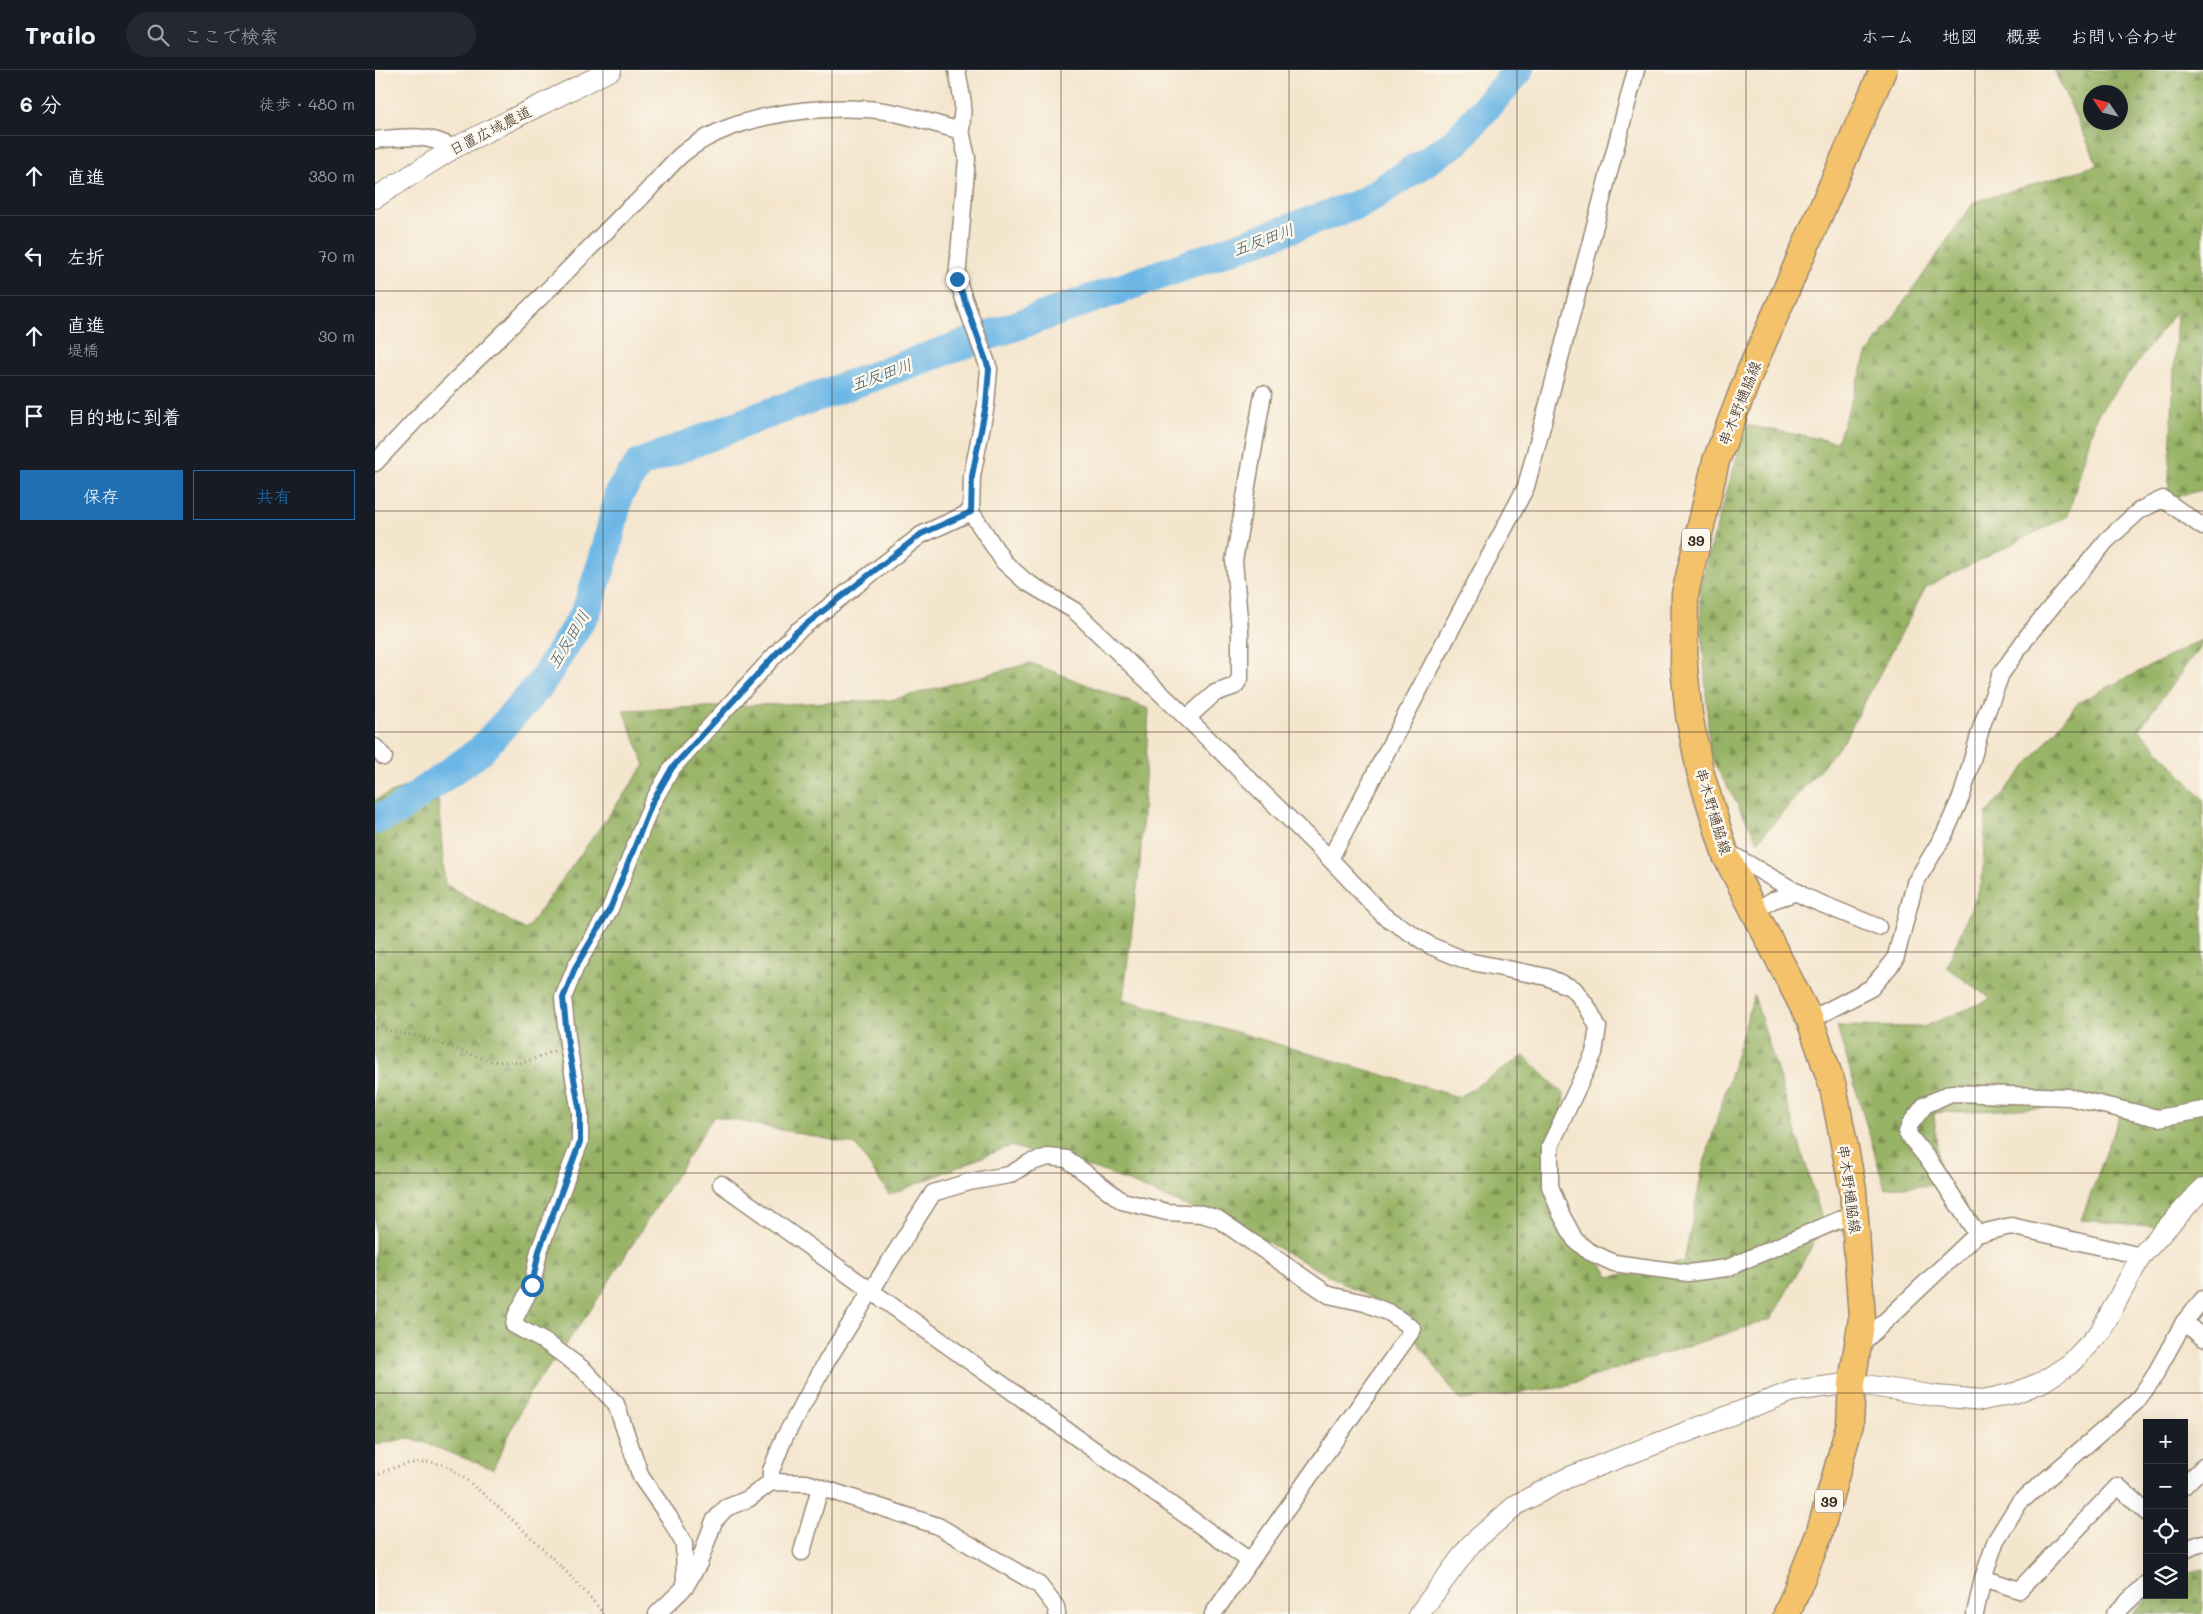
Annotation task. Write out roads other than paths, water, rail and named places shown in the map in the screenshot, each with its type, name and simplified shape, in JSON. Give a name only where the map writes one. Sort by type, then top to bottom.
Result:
[{"type":"main road","name":"串木野樋脇線","points":[[1787,1614],[1819,1535],[1850,1424],[1852,1382],[1862,1318],[1853,1190],[1833,1087],[1810,1020],[1724,850],[1700,771],[1689,715],[1684,667],[1685,594],[1716,462],[1750,372],[1883,70]]},
{"type":"street","name":"日置広域農道","points":[[375,198],[453,148],[611,70]]},
{"type":"street","points":[[957,70],[963,104],[961,131],[967,158],[957,279],[989,369],[986,405],[972,476],[971,512],[1004,562],[1025,581],[1075,611],[1330,859],[1384,916],[1431,946],[1467,962],[1547,977],[1574,989],[1588,1008],[1598,1027],[1594,1053],[1550,1146],[1550,1186],[1561,1214],[1575,1240],[1588,1251],[1614,1263],[1688,1273],[1727,1268],[1855,1213]]},
{"type":"street","points":[[1330,859],[1526,487],[1636,70]]},
{"type":"street","points":[[375,463],[681,156],[696,144],[735,125],[795,110],[866,109],[919,119],[961,131]]},
{"type":"street","points":[[375,140],[418,136],[438,139],[453,148]]},
{"type":"street","points":[[1187,718],[1215,693],[1235,686],[1240,678],[1240,630],[1234,561],[1263,394]]},
{"type":"street","points":[[1810,1020],[1871,988],[1895,960],[1915,883],[1944,835],[1962,795],[1982,725],[2001,674],[2029,634],[2107,540],[2141,510],[2163,500],[2203,527]]},
{"type":"street","points":[[685,1587],[684,1544],[669,1517],[641,1478],[616,1404],[584,1370],[547,1343],[514,1326],[516,1316],[532,1285],[539,1251],[580,1142],[580,1112],[568,1045],[563,998],[576,966],[610,909],[652,803],[672,768],[795,633],[921,534],[971,512]]},
{"type":"street","points":[[1724,850],[1798,892],[1878,927]]},
{"type":"street","points":[[1755,911],[1773,900],[1798,892]]},
{"type":"street","points":[[1977,1234],[1931,1162],[1907,1133],[1910,1124],[1925,1105],[1951,1093],[2069,1097],[2158,1118],[2203,1110]]},
{"type":"street","points":[[771,1482],[771,1471],[784,1438],[828,1359],[933,1193],[969,1182],[1009,1175],[1029,1163],[1048,1157],[1067,1159],[1122,1201],[1167,1212],[1203,1214],[1218,1219],[1329,1295],[1365,1303],[1390,1313],[1413,1329],[1213,1614]]},
{"type":"street","points":[[721,1184],[1251,1561]]},
{"type":"street","points":[[1419,1614],[1471,1544],[1516,1505],[1567,1478],[1793,1392],[1852,1382],[1936,1396],[1983,1400],[2015,1393],[2042,1382],[2071,1364],[2100,1332],[2141,1256],[2202,1191]]},
{"type":"street","points":[[1858,1347],[1977,1234],[2011,1226],[2141,1256]]},
{"type":"street","points":[[1975,1614],[1983,1578],[1995,1540],[2019,1503],[2136,1402],[2152,1380],[2184,1322],[2203,1299]]},
{"type":"street","points":[[2184,1322],[2203,1338]]},
{"type":"street","points":[[2188,1482],[2203,1467]]},
{"type":"street","points":[[662,1612],[685,1587],[699,1563],[714,1521],[726,1508],[748,1499],[771,1482],[807,1483],[938,1526],[1039,1585],[1056,1607],[1057,1614]]},
{"type":"street","points":[[1983,1578],[2019,1590],[2118,1486],[2143,1509]]},
{"type":"street","points":[[802,1552],[820,1488]]},
{"type":"street","points":[[2188,1549],[2203,1543]]},
{"type":"street","points":[[2115,1614],[2143,1587]]},
{"type":"waterway","name":"五反田川","points":[[375,820],[396,811],[480,751],[539,686],[586,612],[606,551],[619,493],[639,464],[759,417],[1362,203],[1456,142],[1519,70]]}]
